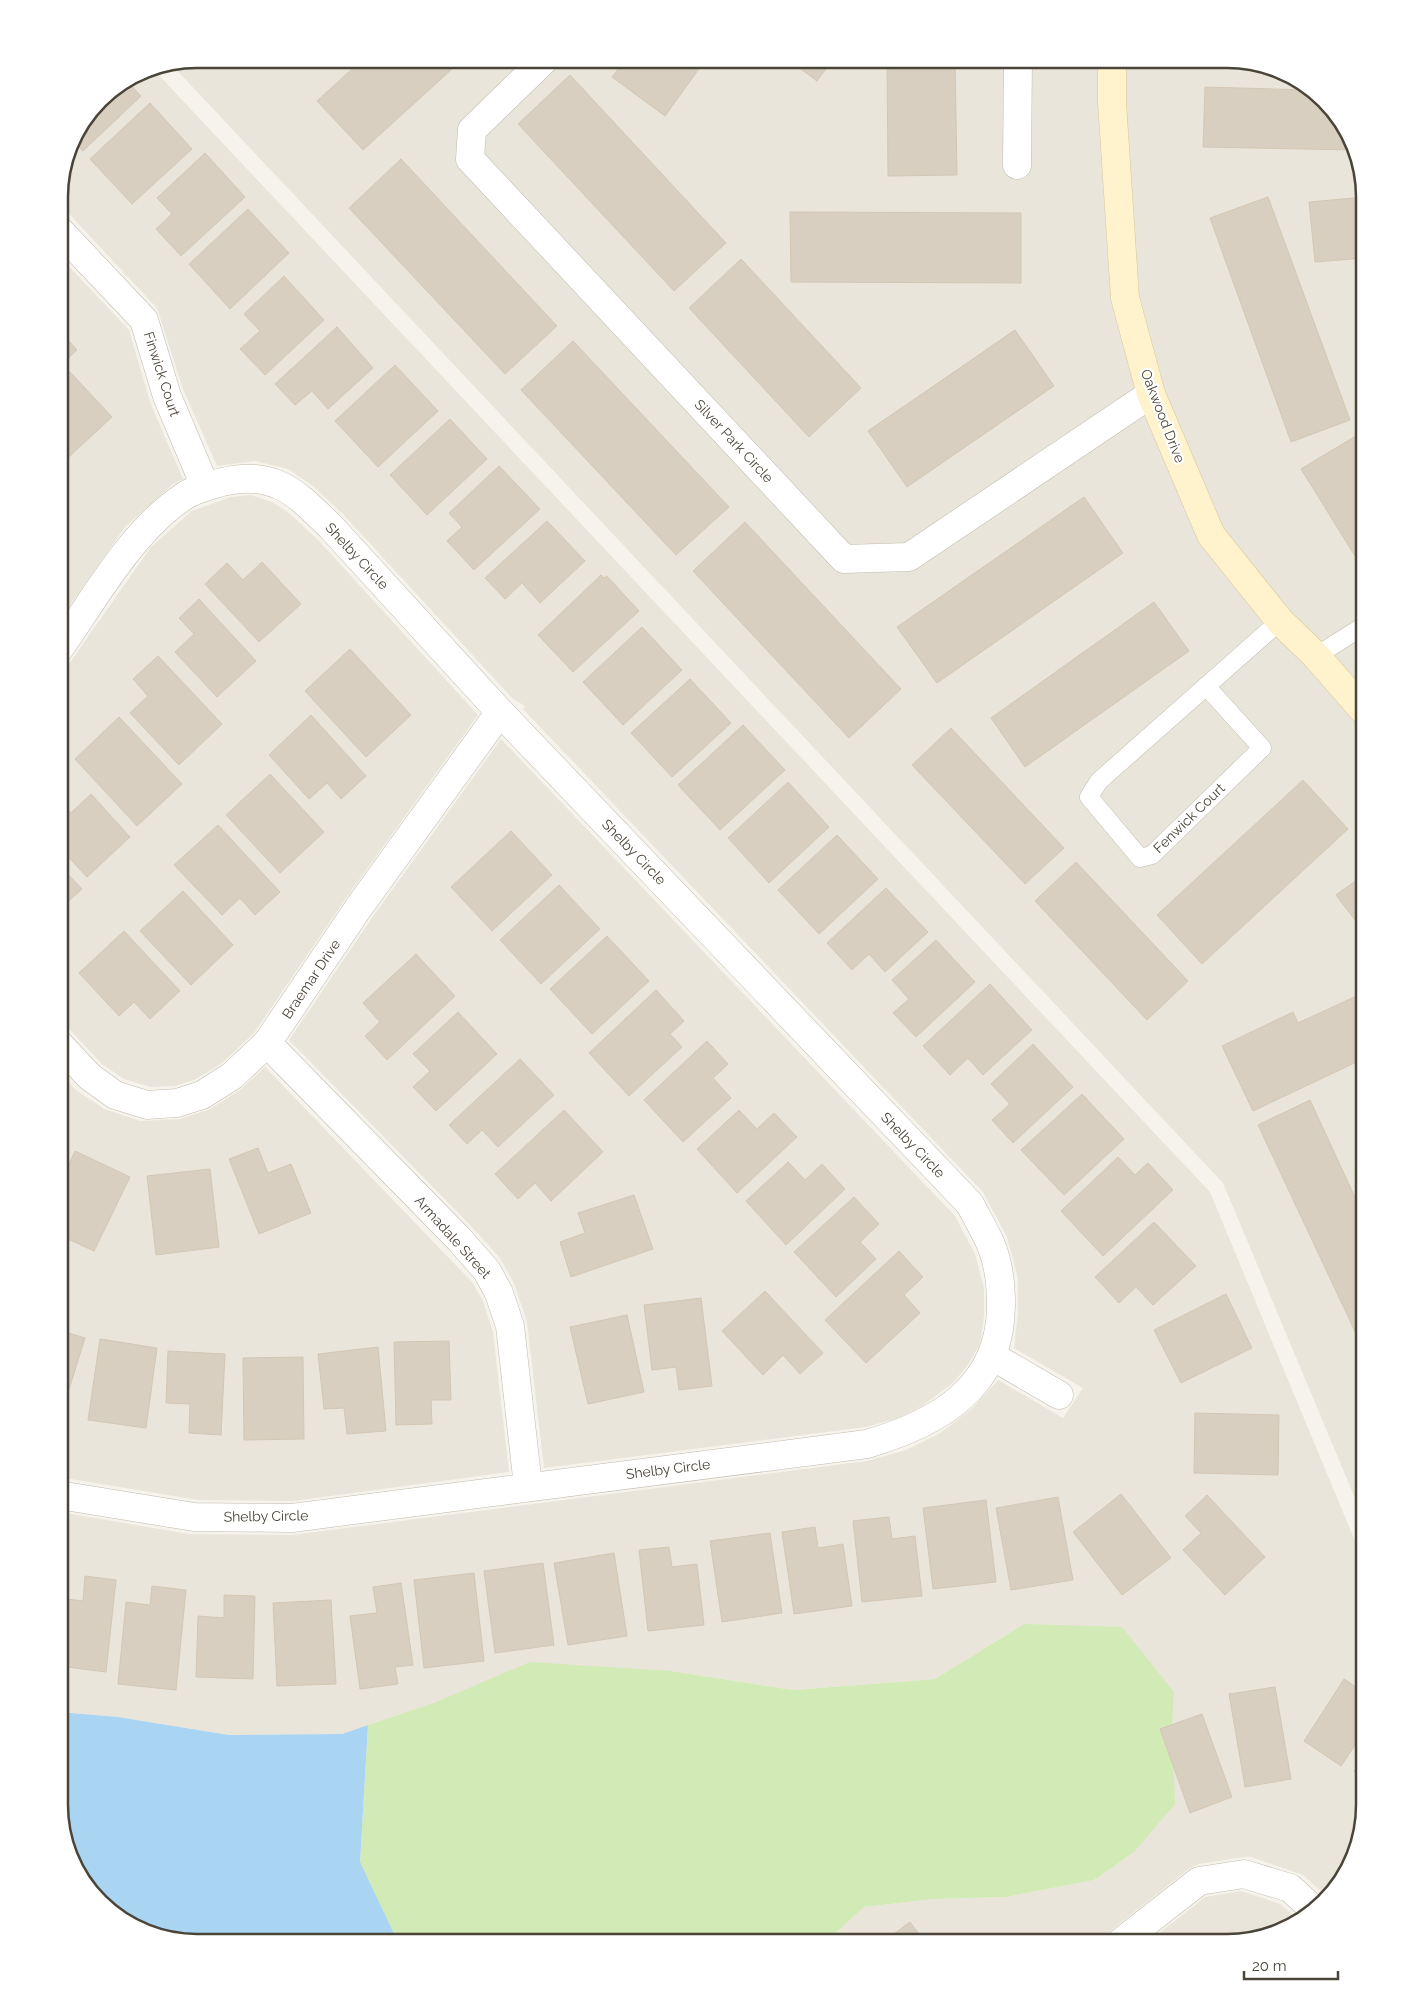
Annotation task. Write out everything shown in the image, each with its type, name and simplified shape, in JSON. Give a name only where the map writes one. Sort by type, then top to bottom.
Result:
[{"type":"street","name":"Silver Park Circle","points":[[536,68],[472,130],[470,159],[844,559],[908,557],[1151,394]]},
{"type":"street","points":[[1017,165],[1018,68]]},
{"type":"street","name":"Oakwood Drive","points":[[1112,68],[1112,102],[1124,298],[1151,394],[1212,535],[1280,621],[1316,656],[1356,702]]},
{"type":"street","name":"Finwick Court","points":[[68,240],[144,320],[167,396],[205,486]]},
{"type":"street","name":"Shelby Circle","points":[[68,636],[139,536],[184,497],[205,486],[231,480],[255,478],[281,486],[301,499],[331,527],[500,712],[970,1204],[992,1246],[1001,1284],[1001,1315],[997,1347],[983,1374],[964,1395],[930,1421],[902,1434],[867,1444],[528,1486],[292,1518],[194,1517],[68,1496]]},
{"type":"street","name":"Braemar Drive","points":[[68,1054],[90,1078],[115,1095],[147,1105],[176,1103],[202,1094],[232,1076],[267,1043],[360,907],[500,712]]},
{"type":"street","name":"Armadale Street","points":[[267,1043],[459,1239],[487,1271],[499,1292],[510,1326],[528,1486]]},
{"type":"street","points":[[992,1356],[1059,1395]]},
{"type":"street","points":[[1133,1933],[1199,1881],[1244,1874],[1290,1888],[1309,1905]]},
{"type":"lane","name":"Fenwick Court","points":[[1206,686],[1262,748],[1152,855],[1140,858],[1089,797],[1099,781],[1206,686],[1280,621]]},
{"type":"lane","points":[[1316,656],[1356,631]]},
{"type":"shaded area","points":[[1236,68],[1277,77],[1306,94],[1319,105],[1330,118],[1347,147],[1352,163],[1356,196],[1356,1501],[1223,1183],[176,69]]},
{"type":"shaded area","points":[[157,73],[1210,1192],[1356,1543],[1355,1821],[1347,1854],[1330,1883],[1322,1892],[1303,1875],[1251,1857],[1244,1857],[1199,1864],[1190,1868],[1107,1933],[836,1933],[864,1907],[933,1899],[1006,1897],[1094,1880],[1134,1852],[1172,1731],[1174,1692],[1024,1624],[935,1679],[793,1690],[671,1671],[436,1702],[342,1734],[229,1735],[118,1717],[68,1713],[68,1514],[189,1534],[292,1535],[867,1461],[906,1450],[939,1434],[973,1408],[998,1380],[1063,1418],[1083,1388],[1014,1348],[1018,1313],[1018,1278],[1007,1237],[983,1192],[523,709],[525,706],[512,698],[343,514],[313,486],[288,469],[255,461],[217,466],[183,389],[157,308],[68,213],[68,188],[74,155],[81,139],[99,111],[125,89]]},
{"type":"shaded area","points":[[68,266],[129,330],[151,405],[183,479],[173,484],[125,527],[68,608]]},
{"type":"shaded area","points":[[251,495],[272,502],[289,513],[318,540],[478,715],[346,898],[254,1033],[222,1063],[196,1079],[175,1086],[151,1087],[124,1079],[102,1064],[68,1028],[68,665],[151,547],[192,511],[231,497]]},
{"type":"shaded area","points":[[501,739],[955,1216],[975,1254],[984,1288],[984,1316],[980,1344],[968,1365],[953,1383],[922,1406],[898,1418],[866,1427],[544,1468],[527,1322],[514,1283],[500,1258],[289,1040],[374,915]]},
{"type":"shaded area","points":[[265,1067],[472,1282],[483,1301],[493,1332],[509,1472],[293,1501],[198,1500],[68,1478],[68,1081],[76,1090],[104,1109],[140,1121],[180,1119],[210,1109],[240,1090]]},
{"type":"shaded area","points":[[1241,1891],[1280,1904],[1293,1915],[1277,1924],[1244,1932],[1159,1933],[1205,1897]]},
{"type":"green space","points":[[1024,1624],[1122,1627],[1174,1692],[1172,1731],[1175,1804],[1134,1852],[1094,1880],[1006,1897],[933,1899],[864,1907],[836,1933],[394,1933],[360,1863],[368,1725],[436,1702],[530,1662],[671,1671],[793,1690],[935,1679]]},
{"type":"water","points":[[68,1713],[118,1717],[229,1735],[342,1734],[368,1725],[360,1862],[394,1933],[188,1933],[155,1927],[139,1920],[105,1896],[94,1883],[77,1854],[69,1821]]},
{"type":"building","points":[[353,68],[453,68],[363,150],[317,101]]},
{"type":"building","points":[[619,68],[700,68],[665,116],[612,77]]},
{"type":"building","points":[[799,68],[826,68],[817,81]]},
{"type":"building","points":[[887,68],[955,68],[957,175],[888,176]]},
{"type":"building","points":[[570,75],[726,243],[674,291],[518,124]]},
{"type":"building","points":[[131,85],[141,96],[83,151],[78,146],[99,111],[118,94]]},
{"type":"building","points":[[1205,87],[1299,90],[1319,105],[1330,118],[1348,150],[1203,147]]},
{"type":"building","points":[[150,103],[192,149],[132,204],[90,159]]},
{"type":"building","points":[[205,153],[245,197],[181,256],[156,229],[172,214],[157,198]]},
{"type":"building","points":[[401,159],[557,326],[505,374],[349,208]]},
{"type":"building","points":[[1268,197],[1350,420],[1291,442],[1210,218]]},
{"type":"building","points":[[1356,198],[1356,259],[1315,262],[1309,202]]},
{"type":"building","points":[[248,209],[289,253],[230,309],[189,264]]},
{"type":"building","points":[[790,212],[1021,213],[1021,283],[791,282]]},
{"type":"building","points":[[741,259],[861,388],[809,437],[689,308]]},
{"type":"building","points":[[284,276],[324,320],[265,375],[240,349],[260,331],[244,314]]},
{"type":"building","points":[[337,327],[373,368],[328,409],[312,391],[295,405],[275,384]]},
{"type":"building","points":[[1015,330],[1054,386],[907,487],[868,431]]},
{"type":"building","points":[[68,340],[77,350],[68,358]]},
{"type":"building","points":[[573,341],[729,507],[676,555],[521,390]]},
{"type":"building","points":[[395,365],[438,411],[378,467],[335,421]]},
{"type":"building","points":[[70,372],[112,417],[68,458],[68,374]]},
{"type":"building","points":[[450,419],[487,459],[427,515],[390,475]]},
{"type":"building","points":[[1356,436],[1356,558],[1301,469]]},
{"type":"building","points":[[499,466],[540,509],[474,570],[447,541],[462,527],[449,513]]},
{"type":"building","points":[[1084,497],[1123,553],[937,683],[897,627]]},
{"type":"building","points":[[547,521],[585,561],[540,603],[522,583],[505,599],[485,578]]},
{"type":"building","points":[[745,522],[901,689],[849,738],[693,571]]},
{"type":"building","points":[[262,562],[301,604],[259,642],[205,584],[227,563],[243,580]]},
{"type":"building","points":[[601,575],[604,578],[607,576],[639,611],[573,672],[538,635]]},
{"type":"building","points":[[199,599],[256,661],[217,697],[175,652],[194,634],[179,618]]},
{"type":"building","points":[[1154,602],[1189,651],[1025,767],[991,718]]},
{"type":"building","points":[[642,627],[682,670],[623,725],[583,682]]},
{"type":"building","points":[[350,649],[411,715],[366,757],[305,691]]},
{"type":"building","points":[[158,656],[222,724],[179,765],[130,713],[148,696],[133,679]]},
{"type":"building","points":[[690,679],[731,723],[672,777],[631,733]]},
{"type":"building","points":[[311,715],[366,776],[341,799],[327,783],[309,799],[269,755]]},
{"type":"building","points":[[119,717],[182,784],[137,826],[75,759]]},
{"type":"building","points":[[743,725],[785,770],[720,830],[678,785]]},
{"type":"building","points":[[951,728],[1064,848],[1025,884],[912,765]]},
{"type":"building","points":[[270,774],[324,832],[280,873],[226,815]]},
{"type":"building","points":[[1303,780],[1348,829],[1202,964],[1157,915]]},
{"type":"building","points":[[788,782],[829,827],[769,883],[728,838]]},
{"type":"building","points":[[91,794],[130,837],[87,877],[68,857],[68,810],[71,813]]},
{"type":"building","points":[[218,825],[280,892],[255,915],[240,898],[222,915],[174,865]]},
{"type":"building","points":[[511,831],[552,875],[492,931],[451,887]]},
{"type":"building","points":[[837,835],[878,879],[819,934],[778,890]]},
{"type":"building","points":[[1076,862],[1188,981],[1147,1020],[1035,901]]},
{"type":"building","points":[[68,874],[82,889],[68,902]]},
{"type":"building","points":[[1356,881],[1356,919],[1355,920],[1336,895]]},
{"type":"building","points":[[559,885],[600,929],[541,984],[500,940]]},
{"type":"building","points":[[886,888],[928,932],[885,972],[869,954],[852,970],[827,943]]},
{"type":"building","points":[[183,891],[233,945],[191,985],[140,931]]},
{"type":"building","points":[[124,931],[180,991],[150,1019],[134,1002],[119,1016],[79,973]]},
{"type":"building","points":[[607,936],[649,981],[592,1034],[550,989]]},
{"type":"building","points":[[936,940],[975,982],[916,1037],[893,1013],[909,999],[892,980]]},
{"type":"building","points":[[416,954],[455,996],[387,1060],[365,1036],[380,1022],[363,1003]]},
{"type":"building","points":[[990,984],[1032,1030],[983,1075],[968,1058],[950,1075],[923,1046]]},
{"type":"building","points":[[656,990],[684,1021],[670,1034],[682,1047],[629,1096],[589,1053]]},
{"type":"building","points":[[1356,996],[1356,1062],[1253,1111],[1222,1046],[1293,1012],[1298,1023]]},
{"type":"building","points":[[458,1012],[497,1054],[436,1111],[413,1087],[430,1071],[413,1054]]},
{"type":"building","points":[[707,1041],[728,1064],[713,1078],[731,1098],[683,1142],[644,1100]]},
{"type":"building","points":[[1033,1044],[1073,1087],[1013,1143],[992,1120],[1010,1104],[991,1084]]},
{"type":"building","points":[[520,1059],[554,1095],[498,1147],[482,1130],[467,1144],[449,1125]]},
{"type":"building","points":[[1082,1094],[1124,1139],[1064,1195],[1021,1150]]},
{"type":"building","points":[[1310,1100],[1356,1200],[1356,1334],[1258,1125]]},
{"type":"building","points":[[564,1110],[603,1152],[551,1201],[535,1183],[518,1199],[495,1174]]},
{"type":"building","points":[[739,1110],[757,1129],[774,1113],[797,1137],[737,1193],[697,1149]]},
{"type":"building","points":[[258,1148],[268,1173],[291,1164],[311,1213],[259,1234],[229,1159]]},
{"type":"building","points":[[75,1151],[130,1177],[94,1251],[68,1239],[68,1166]]},
{"type":"building","points":[[1118,1157],[1135,1175],[1148,1163],[1173,1190],[1103,1256],[1061,1211]]},
{"type":"building","points":[[788,1162],[805,1180],[822,1164],[845,1189],[786,1245],[746,1201]]},
{"type":"building","points":[[210,1169],[219,1247],[156,1255],[147,1176]]},
{"type":"building","points":[[634,1195],[653,1249],[571,1277],[560,1242],[585,1233],[578,1213]]},
{"type":"building","points":[[854,1197],[879,1224],[860,1242],[876,1259],[836,1297],[794,1252]]},
{"type":"building","points":[[1154,1222],[1196,1266],[1153,1305],[1136,1287],[1119,1303],[1095,1277]]},
{"type":"building","points":[[899,1251],[923,1277],[904,1295],[920,1313],[866,1363],[825,1320]]},
{"type":"building","points":[[765,1291],[823,1353],[800,1374],[783,1355],[763,1375],[722,1331]]},
{"type":"building","points":[[1226,1294],[1252,1348],[1181,1383],[1154,1330]]},
{"type":"building","points":[[701,1298],[712,1386],[679,1390],[676,1367],[652,1370],[644,1305]]},
{"type":"building","points":[[627,1315],[644,1392],[588,1404],[570,1327]]},
{"type":"building","points":[[68,1333],[85,1338],[68,1393]]},
{"type":"building","points":[[100,1339],[157,1348],[146,1428],[88,1420]]},
{"type":"building","points":[[449,1341],[451,1400],[431,1400],[432,1424],[396,1425],[394,1342]]},
{"type":"building","points":[[378,1347],[386,1431],[347,1434],[344,1408],[324,1409],[318,1354]]},
{"type":"building","points":[[168,1351],[225,1354],[221,1435],[189,1433],[190,1404],[166,1403]]},
{"type":"building","points":[[303,1357],[304,1439],[244,1440],[243,1358]]},
{"type":"building","points":[[1195,1413],[1279,1415],[1278,1475],[1194,1473]]},
{"type":"building","points":[[1121,1494],[1171,1558],[1122,1595],[1073,1532]]},
{"type":"building","points":[[1207,1495],[1265,1557],[1225,1595],[1183,1550],[1201,1533],[1185,1516]]},
{"type":"building","points":[[1058,1497],[1073,1580],[1011,1590],[996,1508]]},
{"type":"building","points":[[986,1500],[996,1582],[933,1589],[923,1508]]},
{"type":"building","points":[[889,1517],[892,1539],[915,1536],[922,1596],[862,1602],[853,1521]]},
{"type":"building","points":[[815,1527],[818,1548],[843,1544],[852,1606],[794,1614],[782,1532]]},
{"type":"building","points":[[770,1533],[782,1613],[722,1622],[710,1541]]},
{"type":"building","points":[[669,1547],[672,1567],[697,1564],[704,1625],[648,1631],[639,1550]]},
{"type":"building","points":[[614,1553],[627,1636],[568,1645],[554,1563]]},
{"type":"building","points":[[543,1563],[554,1645],[495,1653],[484,1571]]},
{"type":"building","points":[[474,1573],[484,1661],[424,1668],[414,1580]]},
{"type":"building","points":[[85,1576],[116,1580],[106,1672],[68,1667],[68,1599],[83,1601]]},
{"type":"building","points":[[401,1583],[413,1665],[395,1667],[398,1684],[360,1689],[350,1616],[377,1613],[373,1587]]},
{"type":"building","points":[[152,1586],[186,1590],[176,1690],[118,1684],[126,1602],[150,1605]]},
{"type":"building","points":[[224,1595],[255,1596],[253,1679],[196,1677],[198,1616],[224,1618]]},
{"type":"building","points":[[331,1600],[336,1684],[277,1686],[273,1603]]},
{"type":"building","points":[[1344,1679],[1356,1687],[1356,1744],[1341,1766],[1304,1741]]},
{"type":"building","points":[[1275,1687],[1291,1779],[1245,1787],[1229,1694]]},
{"type":"building","points":[[1202,1714],[1232,1797],[1190,1813],[1160,1729]]},
{"type":"building","points":[[910,1922],[918,1933],[895,1933]]}]
